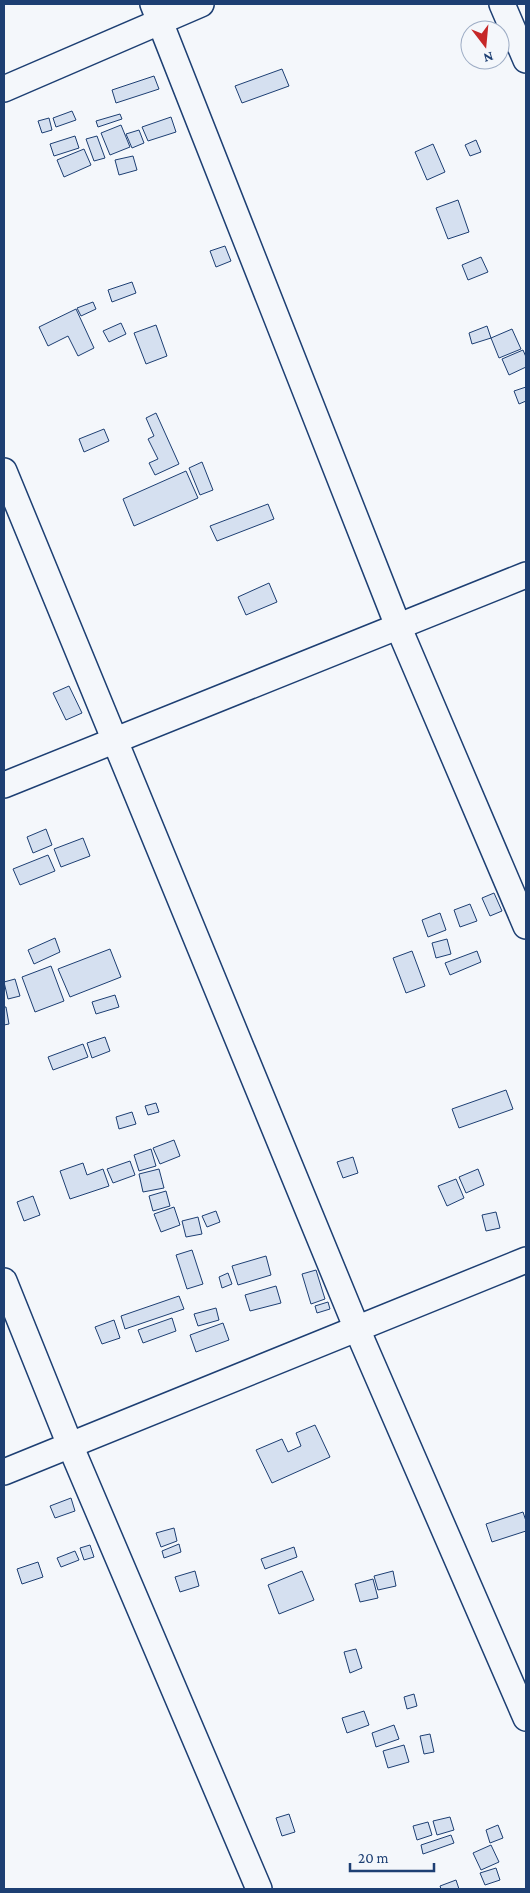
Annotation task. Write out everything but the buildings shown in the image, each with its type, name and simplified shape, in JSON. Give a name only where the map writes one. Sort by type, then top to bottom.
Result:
[{"type":"street","points":[[4,89],[157,13],[201,4]]},
{"type":"street","points":[[502,4],[526,60]]},
{"type":"street","points":[[157,13],[398,626],[526,926]]},
{"type":"street","points":[[4,471],[357,1329],[526,1718]]},
{"type":"street","points":[[4,785],[526,575]]},
{"type":"street","points":[[4,1472],[526,1260]]},
{"type":"street","points":[[4,1281],[70,1445],[259,1889]]}]
